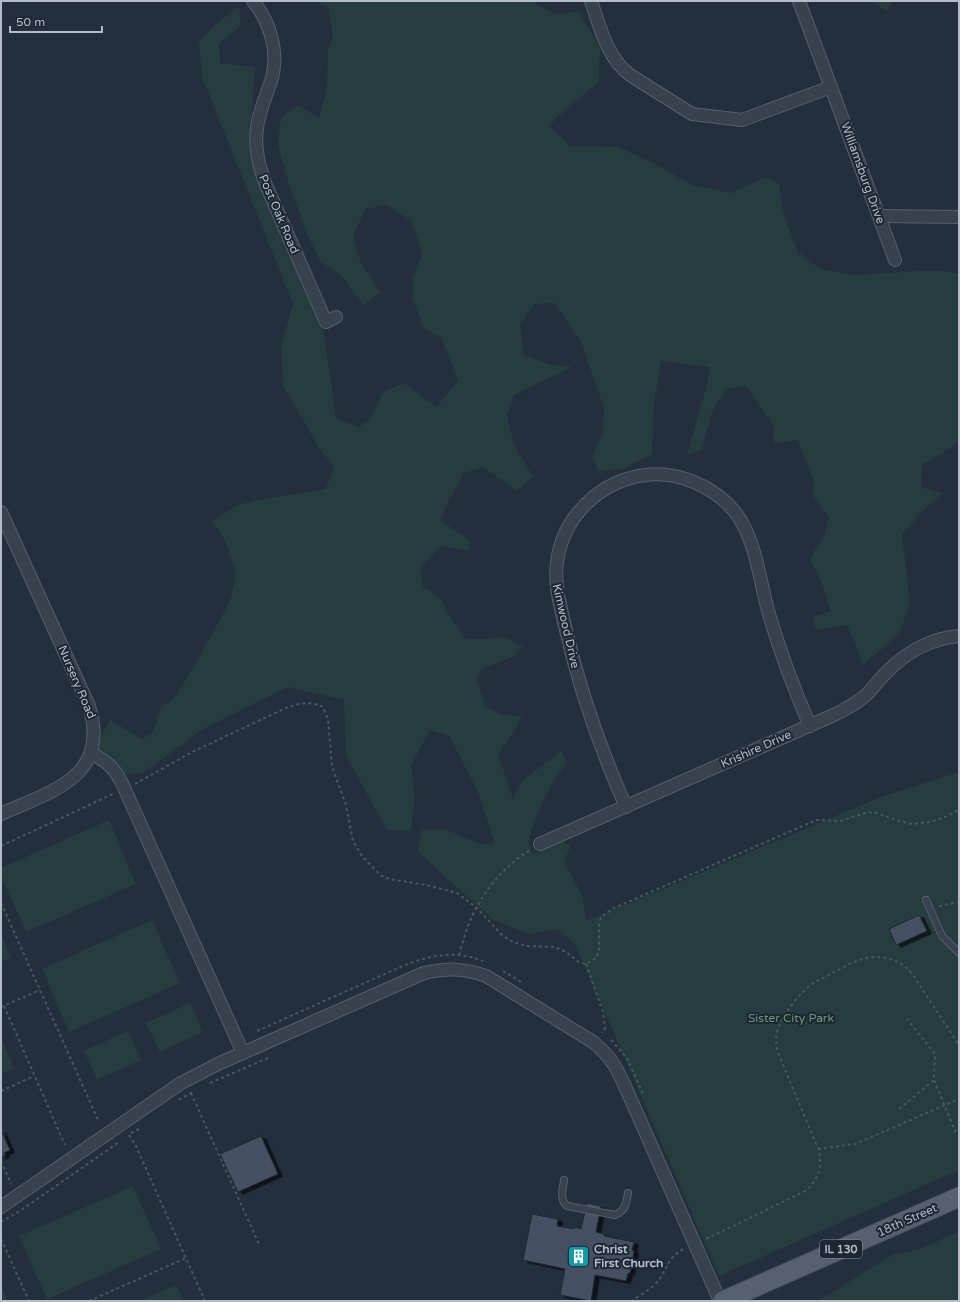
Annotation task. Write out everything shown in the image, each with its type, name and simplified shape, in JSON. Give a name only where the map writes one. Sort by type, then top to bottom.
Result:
[{"type":"main road","name":"18th Street","points":[[722,1301],[959,1197]]},
{"type":"street","name":"Post Oak Road","points":[[252,1],[263,15],[270,31],[274,46],[272,78],[260,110],[256,130],[256,149],[260,168],[326,322],[336,317]]},
{"type":"street","points":[[591,1],[608,48],[614,60],[630,75],[692,114],[742,120],[831,86]]},
{"type":"street","name":"Williamsburg Drive","points":[[799,1],[895,260]]},
{"type":"street","points":[[879,216],[959,217]]},
{"type":"street","name":"Kimwood Drive","points":[[626,806],[599,742],[583,694],[569,647],[558,596],[556,578],[560,545],[567,528],[577,513],[589,500],[603,489],[619,482],[636,476],[653,474],[671,475],[683,478],[708,489],[722,498],[733,510],[750,539],[764,596],[777,639],[791,680],[810,726]]},
{"type":"street","name":"Nursery Road","points":[[1,512],[89,706],[94,722],[94,736],[91,753],[88,761],[80,772],[70,781],[58,788],[1,814]]},
{"type":"street","name":"Krishire Drive","points":[[540,844],[810,726],[852,706],[867,694],[887,671],[903,657],[920,647],[937,640],[959,636]]},
{"type":"street","points":[[91,753],[106,761],[117,772],[242,1053]]},
{"type":"street","points":[[1,1207],[181,1083],[197,1074],[424,973],[440,969],[457,969],[472,971],[486,976],[593,1042],[612,1060],[722,1301]]},
{"type":"lane","points":[[926,900],[942,936],[959,953]]},
{"type":"lane","points":[[564,1180],[562,1198],[563,1202],[567,1206],[615,1215],[621,1212],[625,1206],[628,1194]]},
{"type":"path","points":[[1,846],[137,784],[194,751],[286,708],[301,703],[318,705],[323,707],[326,712],[332,767],[346,805],[353,841],[362,856],[380,875],[389,879],[426,885],[451,892],[465,898],[477,908],[502,935],[511,941],[525,946],[555,947],[566,952],[580,963],[586,964],[596,958],[599,952],[599,922],[602,916],[614,908],[817,820],[840,822],[864,813],[874,812],[912,824],[930,822],[959,810]]},
{"type":"path","points":[[459,955],[477,908],[488,890],[502,873],[521,856],[540,844]]},
{"type":"path","points":[[1,902],[99,1122]]},
{"type":"path","points":[[930,908],[959,902]]},
{"type":"path","points":[[257,1031],[424,958],[444,955],[463,955],[485,962]]},
{"type":"path","points":[[630,1301],[657,1283],[668,1262],[674,1256],[695,1244],[748,1220],[807,1190],[820,1172],[821,1163],[818,1149],[777,1050],[776,1038],[783,1018],[790,1006],[815,982],[856,961],[871,958],[886,958],[899,961],[914,975],[959,1045]]},
{"type":"path","points":[[586,964],[603,1012],[605,1028],[602,1033],[605,1035]]},
{"type":"path","points":[[498,968],[523,983]]},
{"type":"path","points":[[40,990],[2,1007],[65,1145]]},
{"type":"path","points":[[907,1019],[935,1054],[934,1080],[956,1133]]},
{"type":"path","points":[[611,1040],[627,1058],[646,1101]]},
{"type":"path","points":[[207,1084],[268,1058]]},
{"type":"path","points":[[1,1091],[34,1076]]},
{"type":"path","points":[[900,1109],[934,1080]]},
{"type":"path","points":[[175,1103],[197,1090]]},
{"type":"path","points":[[191,1093],[259,1244]]},
{"type":"path","points":[[818,1149],[855,1144],[959,1099]]},
{"type":"path","points":[[139,1129],[129,1135],[135,1144],[205,1301]]},
{"type":"path","points":[[1,1222],[23,1209],[123,1139]]},
{"type":"path","points":[[1,1161],[11,1184]]},
{"type":"path","points":[[1,1239],[29,1301]]},
{"type":"path","points":[[89,1301],[186,1258]]},
{"type":"green space","name":"Sister City Park","points":[[316,1],[536,1],[537,4],[556,14],[579,12],[600,48],[599,81],[554,120],[550,127],[570,146],[618,147],[652,162],[692,185],[731,193],[765,177],[779,184],[783,211],[797,251],[820,269],[853,275],[919,271],[945,271],[959,274],[959,438],[953,446],[922,465],[921,487],[943,493],[924,510],[902,534],[910,602],[901,630],[863,665],[847,625],[815,630],[813,617],[831,611],[820,578],[811,561],[815,549],[824,538],[829,517],[813,496],[814,480],[797,440],[773,444],[774,426],[746,386],[726,389],[712,412],[702,449],[687,455],[706,388],[710,367],[661,361],[654,404],[652,454],[624,469],[598,471],[592,457],[602,436],[604,408],[581,342],[555,303],[534,304],[520,324],[524,355],[549,364],[572,367],[514,395],[507,415],[514,445],[533,477],[517,491],[483,467],[464,473],[440,520],[470,541],[469,551],[442,546],[420,567],[423,587],[441,599],[448,615],[466,639],[505,637],[523,647],[515,656],[482,669],[477,679],[485,706],[500,714],[522,717],[498,754],[513,798],[523,780],[561,751],[567,763],[549,788],[535,820],[528,842],[533,855],[554,840],[571,845],[564,862],[583,897],[586,921],[881,797],[959,772],[959,1170],[719,1276],[575,944],[557,929],[529,934],[493,920],[417,851],[422,830],[445,829],[480,844],[495,843],[478,792],[449,736],[430,730],[411,765],[415,798],[411,831],[387,830],[346,756],[344,700],[288,687],[203,729],[143,773],[109,775],[95,759],[99,739],[110,720],[142,739],[153,732],[161,707],[174,698],[192,670],[230,601],[236,574],[225,540],[212,521],[238,505],[257,500],[326,489],[334,466],[321,451],[283,385],[281,347],[293,304],[202,77],[199,42],[215,25],[239,6],[241,26],[219,43],[220,63],[255,67],[250,143],[312,296],[324,334],[336,418],[359,427],[371,418],[383,392],[404,383],[436,407],[458,381],[442,339],[423,327],[413,299],[413,279],[422,253],[411,220],[386,205],[365,209],[353,237],[361,263],[380,292],[363,306],[341,275],[320,261],[309,238],[290,188],[278,145],[281,117],[298,105],[319,118],[327,87],[328,50],[333,37],[328,8]]},
{"type":"green space","points":[[870,1],[892,1],[887,11]]},
{"type":"green space","points":[[109,820],[136,884],[26,932],[1,876],[1,868]]},
{"type":"green space","points":[[152,920],[180,983],[69,1032],[42,969]]},
{"type":"green space","points":[[1,935],[11,958],[1,962]]},
{"type":"green space","points":[[190,1003],[203,1032],[160,1052],[146,1023]]},
{"type":"green space","points":[[128,1031],[141,1060],[97,1080],[84,1051]]},
{"type":"green space","points":[[1,1037],[14,1068],[1,1074]]},
{"type":"green space","points":[[133,1186],[161,1249],[47,1299],[19,1236]]},
{"type":"green space","points":[[959,1231],[959,1301],[818,1301],[892,1255],[923,1248]]},
{"type":"green space","points":[[1,1284],[8,1301],[1,1301]]},
{"type":"green space","points":[[176,1285],[183,1301],[140,1301]]},
{"type":"building","points":[[919,915],[927,931],[896,945],[889,929]]},
{"type":"building","points":[[1,1130],[10,1150],[4,1153],[5,1155],[1,1157]]},
{"type":"building","points":[[261,1136],[278,1174],[238,1192],[220,1154]]},
{"type":"building","name":"Christ First Church","points":[[587,1203],[601,1206],[596,1232],[604,1234],[604,1236],[634,1242],[630,1273],[628,1273],[626,1281],[595,1275],[591,1301],[560,1295],[565,1269],[523,1260],[532,1214],[558,1219],[557,1226],[581,1229]]},
{"type":"place","name":"Christ First Church","points":[[579,1256]]}]
